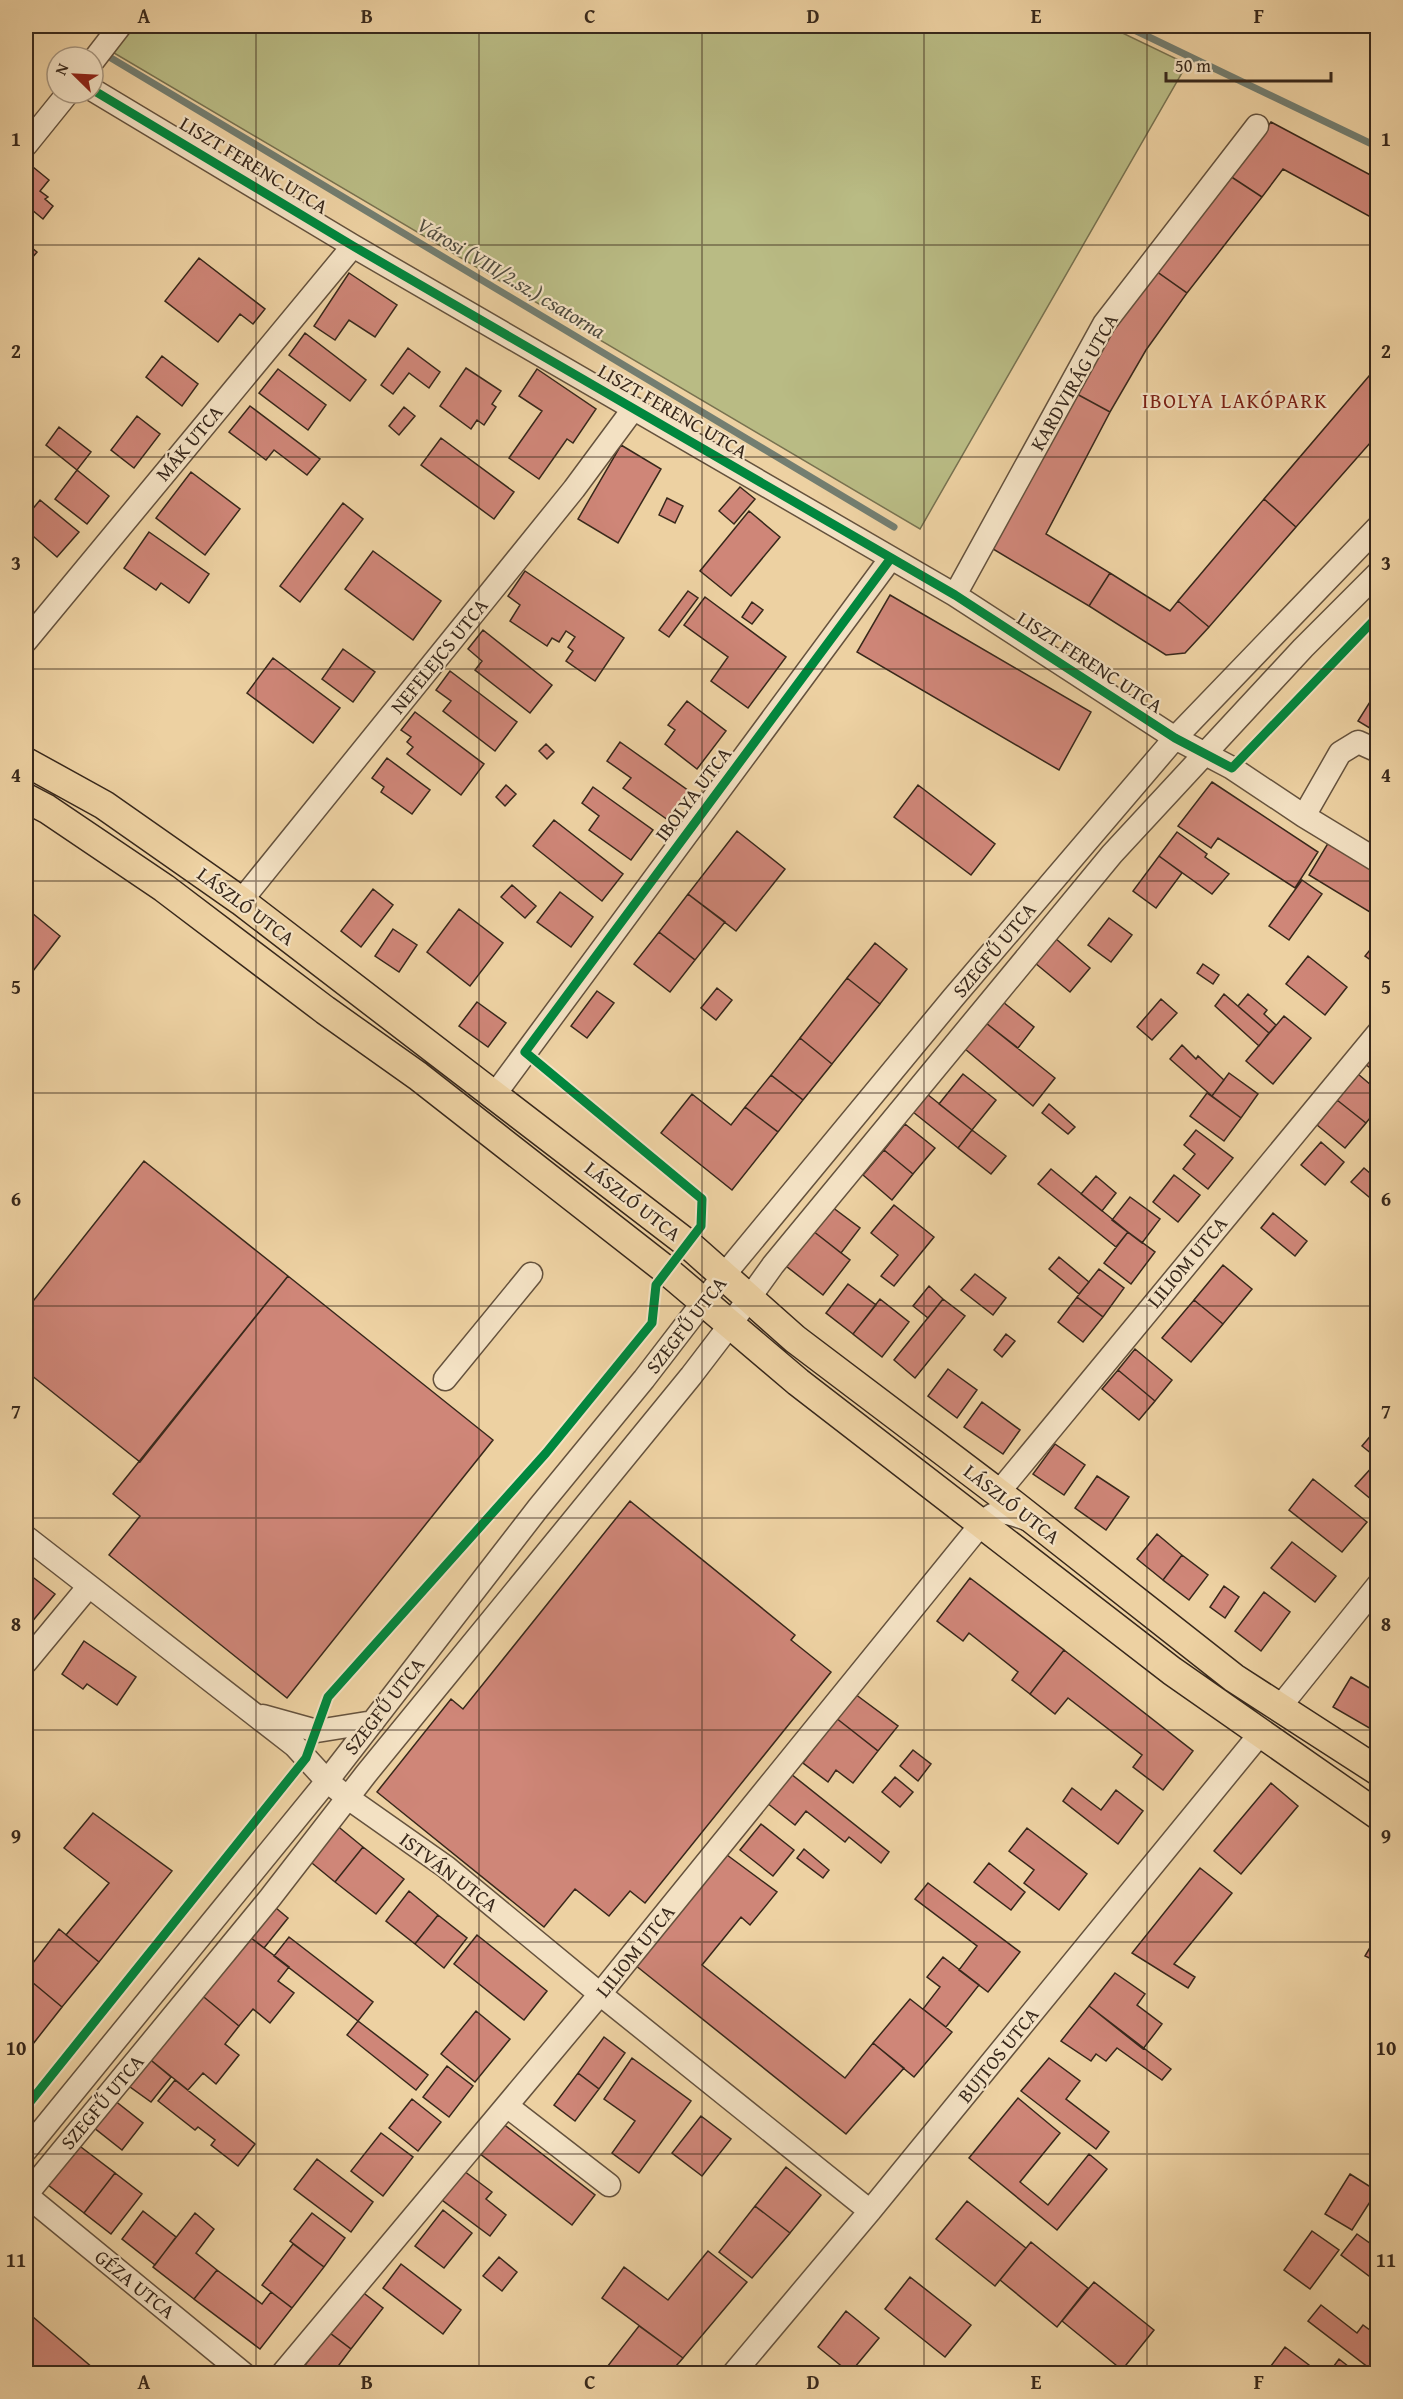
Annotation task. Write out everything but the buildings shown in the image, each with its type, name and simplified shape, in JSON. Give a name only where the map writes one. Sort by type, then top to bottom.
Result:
[{"type":"main road","name":"LÁSZLÓ UTCA","points":[[26,762],[104,805],[240,901],[688,1244],[795,1339],[998,1493],[1234,1678],[1377,1771]]},
{"type":"main road","name":"LÁSZLÓ UTCA","points":[[26,798],[47,809],[164,888],[325,1010],[418,1076],[704,1302],[798,1382],[1172,1671],[1377,1815]]},
{"type":"street","points":[[105,45],[120,26]]},
{"type":"street","name":"LISZT FERENC UTCA","points":[[105,97],[353,246],[955,595],[1175,738],[1232,768],[1377,861]]},
{"type":"street","points":[[26,145],[58,105]]},
{"type":"street","name":"KARDVIRÁG UTCA","points":[[955,595],[1104,324],[1257,126]]},
{"type":"street","name":"MÁK UTCA","points":[[26,640],[353,246]]},
{"type":"street","name":"NEFELEJCS UTCA","points":[[240,901],[574,489],[634,408]]},
{"type":"street","name":"SZEGFŰ UTCA","points":[[26,2150],[327,1781],[539,1507],[724,1275],[953,998],[1175,738],[1377,527]]},
{"type":"street","name":"IBOLYA UTCA","points":[[495,1094],[891,558]]},
{"type":"street","name":"SZEGFŰ UTCA","points":[[26,2195],[270,1898],[348,1798],[730,1326],[773,1266],[1112,854],[1204,753],[1377,573]]},
{"type":"street","points":[[1304,816],[1340,753],[1358,742],[1377,751]]},
{"type":"street","name":"LILIOM UTCA","points":[[998,1493],[1377,1033]]},
{"type":"street","points":[[445,1379],[531,1274]]},
{"type":"street","points":[[982,1522],[990,1514],[1000,1511],[1036,1523]]},
{"type":"street","name":"LILIOM UTCA","points":[[282,2373],[600,1994],[982,1522]]},
{"type":"street","name":"ISTVÁN UTCA","points":[[26,1537],[295,1746],[327,1781],[348,1798],[446,1867],[870,2211]]},
{"type":"street","points":[[1279,1708],[1377,1585]]},
{"type":"street","points":[[26,1662],[89,1586]]},
{"type":"street","points":[[251,1712],[317,1731],[373,1722]]},
{"type":"street","name":"BUJTOS UTCA","points":[[733,2373],[870,2211],[1260,1734]]},
{"type":"street","points":[[507,2106],[609,2185]]},
{"type":"street","name":"GÉZA UTCA","points":[[26,2195],[244,2373]]},
{"type":"green space","points":[[128,26],[1108,26],[1187,64],[920,529],[109,50]]},
{"type":"waterway","points":[[55,26],[63,30]]},
{"type":"waterway","points":[[1126,26],[1378,147]]},
{"type":"waterway","name":"Városi (VIII/2.sz.) csatorna","points":[[111,58],[894,527]]},
{"type":"cycle path","points":[[105,97],[353,246],[955,595],[1175,738],[1232,768],[1378,616]]},
{"type":"cycle path","points":[[26,2107],[306,1758],[328,1697],[546,1453],[652,1323],[656,1285],[701,1226],[702,1199],[525,1052],[891,558]]},
{"type":"district","name":"IBOLYA LAKÓPARK","points":[[1235,401]]}]
